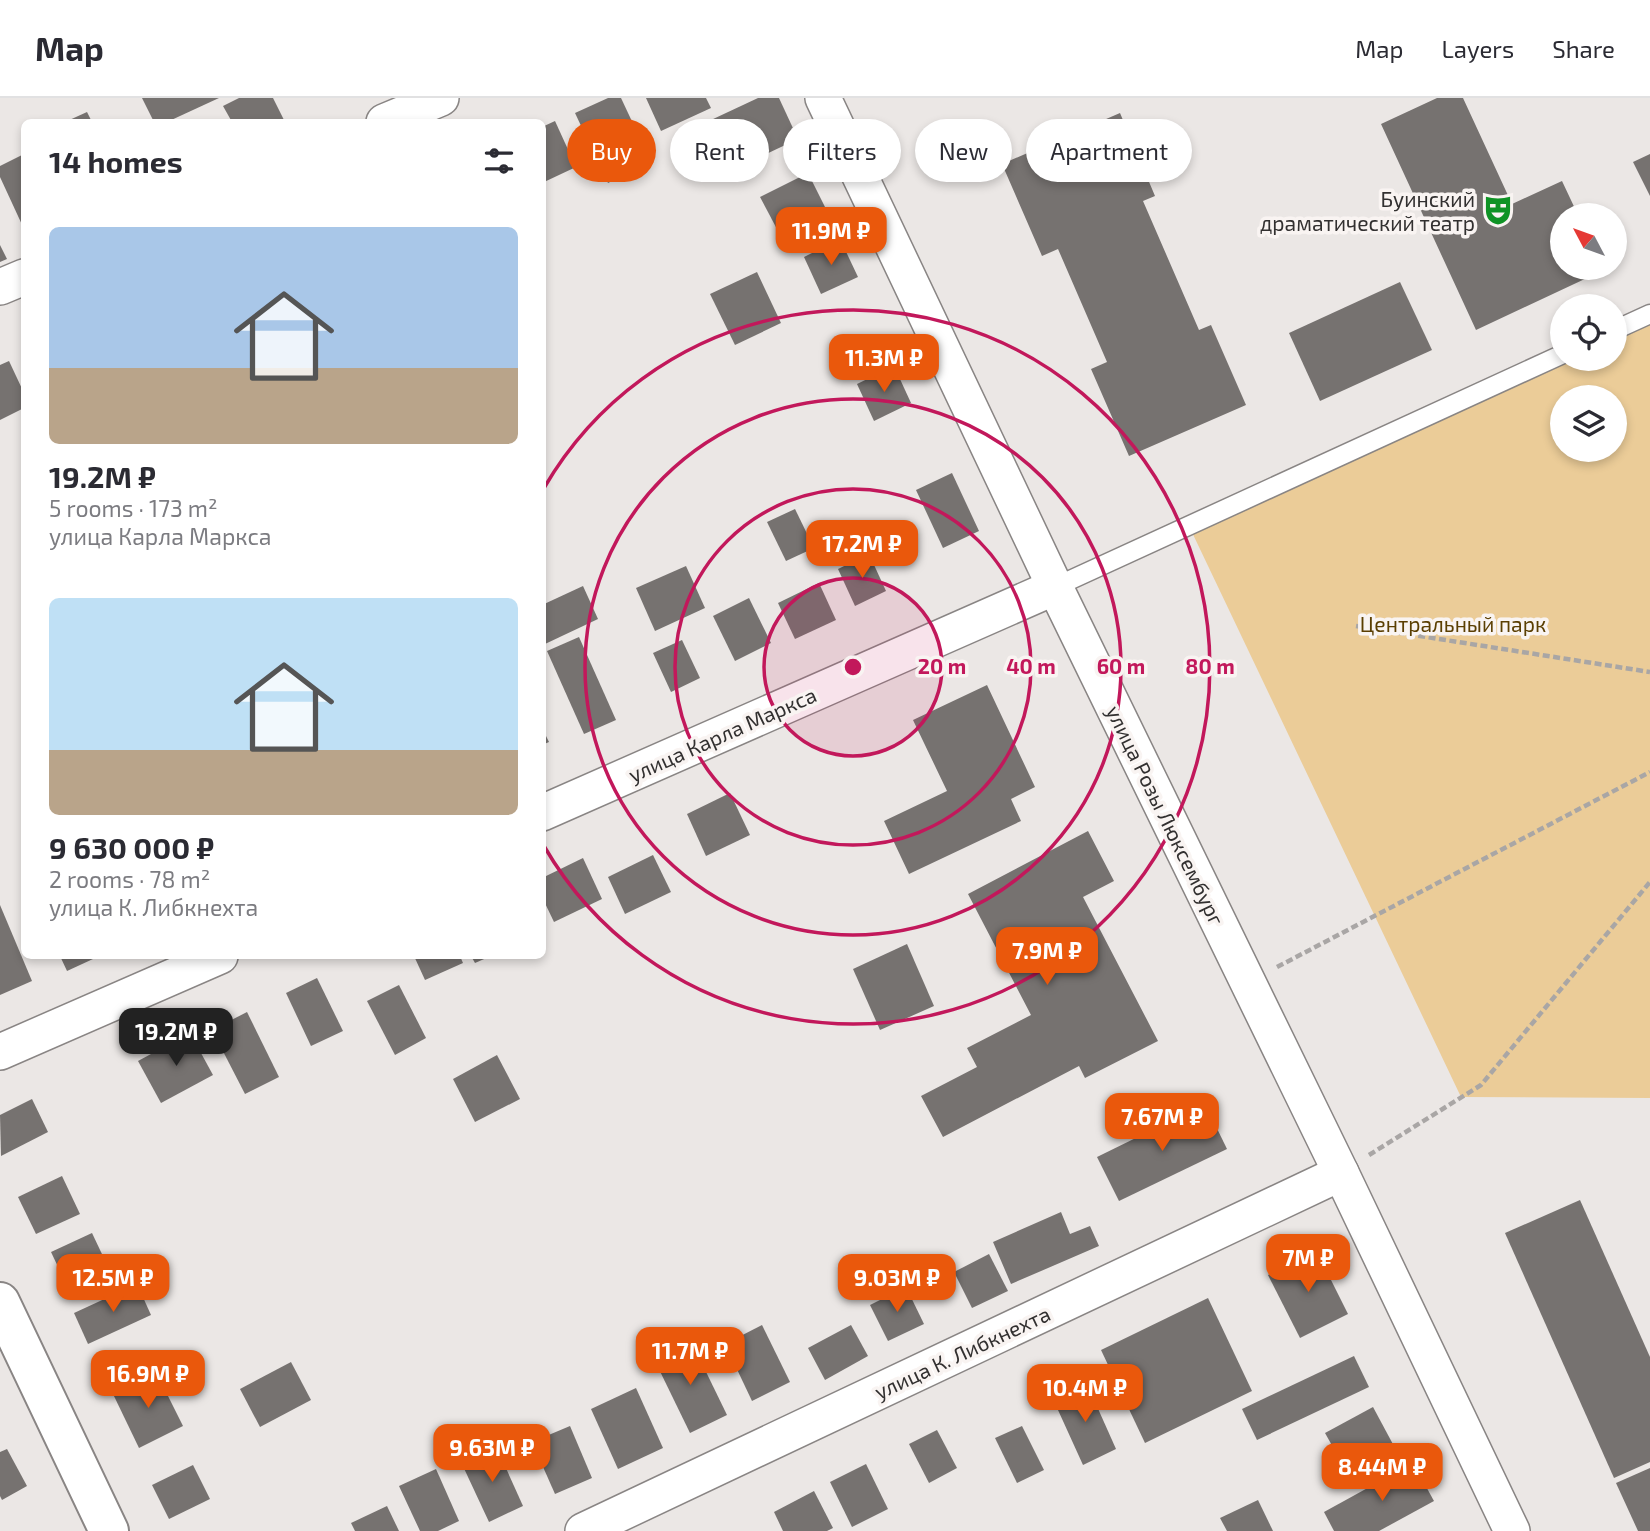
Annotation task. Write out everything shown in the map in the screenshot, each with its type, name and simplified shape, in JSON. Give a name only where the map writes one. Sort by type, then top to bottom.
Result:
[{"type":"street","points":[[391,119],[440,98]]},
{"type":"street","name":"улица Розы Люксембург","points":[[823,98],[1055,587],[1512,1531]]},
{"type":"street","points":[[0,288],[21,278]]},
{"type":"street","name":"улица Карла Маркса","points":[[546,811],[1055,587]]},
{"type":"street","points":[[0,1052],[213,959]]},
{"type":"street","name":"улица К. Либкнехта","points":[[583,1531],[1341,1173]]},
{"type":"street","points":[[0,1302],[109,1531]]},
{"type":"lane","points":[[1627,325],[1650,314]]},
{"type":"lane","points":[[1055,587],[1550,360]]},
{"type":"path","points":[[1356,626],[1650,672]]},
{"type":"path","points":[[1248,982],[1650,772]]},
{"type":"path","points":[[1341,1173],[1481,1085],[1650,882]]},
{"type":"green space","name":"Центральный парк","points":[[1650,314],[1650,1098],[1461,1097],[1189,526],[1550,365],[1550,371],[1627,371],[1627,325]]},
{"type":"building","points":[[142,98],[219,98],[174,119],[152,119]]},
{"type":"building","points":[[239,98],[273,98],[284,119],[230,119],[223,106]]},
{"type":"building","points":[[608,98],[621,98],[631,119],[578,119],[575,113]]},
{"type":"building","points":[[646,98],[706,98],[711,108],[687,119],[670,119],[670,127],[661,131]]},
{"type":"building","points":[[758,98],[779,98],[789,119],[783,119],[783,146],[769,153],[769,119],[713,119]]},
{"type":"building","name":"Буинский драматический театр","points":[[1437,98],[1463,98],[1512,204],[1562,181],[1572,203],[1550,203],[1550,280],[1583,280],[1476,330],[1381,124]]},
{"type":"building","points":[[87,112],[90,119],[72,119]]},
{"type":"building","points":[[1120,113],[1123,119],[1106,119]]},
{"type":"building","points":[[555,121],[567,147],[567,171],[546,181],[546,125]]},
{"type":"building","points":[[1026,154],[1026,182],[1149,182],[1155,196],[1143,201],[1199,330],[1211,325],[1246,405],[1129,456],[1091,369],[1107,362],[1058,249],[1042,256],[1010,182],[1012,182],[1012,160]]},
{"type":"building","points":[[1650,154],[1650,196],[1633,162]]},
{"type":"building","points":[[21,156],[21,222],[0,177],[0,166]]},
{"type":"building","points":[[790,182],[812,182],[825,207],[778,231],[760,197]]},
{"type":"building","points":[[840,239],[858,277],[821,294],[804,257]]},
{"type":"building","points":[[0,245],[7,259],[0,262]]},
{"type":"building","points":[[757,272],[781,323],[735,345],[710,294]]},
{"type":"building","points":[[1400,282],[1432,350],[1320,401],[1289,333]]},
{"type":"building","points":[[9,361],[21,387],[21,410],[0,420],[0,365]]},
{"type":"building","points":[[894,366],[911,403],[874,421],[857,384]]},
{"type":"building","points":[[952,473],[979,531],[943,548],[916,490]]},
{"type":"building","points":[[795,509],[814,548],[786,561],[767,522]]},
{"type":"building","points":[[869,554],[886,591],[855,606],[838,569]]},
{"type":"building","points":[[686,566],[705,608],[655,631],[636,588]]},
{"type":"building","points":[[819,583],[836,620],[795,639],[778,603]]},
{"type":"building","points":[[583,586],[598,619],[546,644],[546,603]]},
{"type":"building","points":[[749,598],[771,643],[735,661],[713,616]]},
{"type":"building","points":[[579,637],[616,720],[584,734],[547,651]]},
{"type":"building","points":[[682,640],[700,678],[671,692],[653,653]]},
{"type":"building","points":[[987,685],[1035,787],[1011,799],[1021,821],[909,874],[884,821],[947,791],[913,720]]},
{"type":"building","points":[[730,793],[750,835],[706,856],[687,814]]},
{"type":"building","points":[[1088,831],[1114,881],[1083,897],[1158,1041],[1085,1078],[1079,1066],[943,1137],[921,1096],[977,1067],[967,1048],[1031,1015],[968,894]]},
{"type":"building","points":[[653,855],[671,892],[625,914],[608,877]]},
{"type":"building","points":[[583,858],[602,899],[554,922],[546,905],[546,876]]},
{"type":"building","points":[[0,905],[32,981],[0,995]]},
{"type":"building","points":[[907,944],[934,1006],[880,1030],[853,969]]},
{"type":"building","points":[[61,959],[93,959],[67,971]]},
{"type":"building","points":[[415,959],[461,959],[463,963],[425,980]]},
{"type":"building","points":[[317,978],[343,1031],[311,1046],[286,993]]},
{"type":"building","points":[[399,985],[426,1038],[395,1055],[367,1001]]},
{"type":"building","points":[[247,1012],[279,1077],[245,1094],[212,1030]]},
{"type":"building","points":[[190,1033],[213,1075],[161,1103],[138,1061]]},
{"type":"building","points":[[497,1055],[520,1099],[475,1122],[453,1079]]},
{"type":"building","points":[[32,1099],[48,1132],[1,1156],[0,1115]]},
{"type":"building","points":[[1205,1104],[1227,1149],[1119,1201],[1097,1157]]},
{"type":"building","points":[[62,1176],[80,1214],[36,1234],[18,1197]]},
{"type":"building","points":[[1580,1200],[1650,1357],[1650,1462],[1614,1478],[1505,1233]]},
{"type":"building","points":[[1061,1212],[1070,1234],[1090,1226],[1099,1246],[1011,1284],[993,1242]]},
{"type":"building","points":[[92,1233],[110,1271],[69,1290],[51,1252]]},
{"type":"building","points":[[1316,1250],[1348,1314],[1300,1338],[1268,1275]]},
{"type":"building","points":[[989,1254],[1008,1291],[972,1308],[954,1272]]},
{"type":"building","points":[[137,1284],[151,1315],[88,1344],[74,1313]]},
{"type":"building","points":[[906,1287],[924,1324],[888,1341],[870,1305]]},
{"type":"building","points":[[1208,1298],[1252,1391],[1145,1443],[1101,1350]]},
{"type":"building","points":[[762,1325],[790,1382],[752,1401],[725,1344]]},
{"type":"building","points":[[851,1325],[868,1356],[825,1380],[808,1348]]},
{"type":"building","points":[[691,1341],[727,1415],[690,1433],[654,1359]]},
{"type":"building","points":[[1354,1356],[1369,1387],[1257,1440],[1242,1409]]},
{"type":"building","points":[[291,1362],[311,1400],[260,1427],[240,1389]]},
{"type":"building","points":[[156,1372],[183,1426],[139,1448],[113,1394]]},
{"type":"building","points":[[1087,1384],[1116,1449],[1083,1465],[1053,1399]]},
{"type":"building","points":[[636,1388],[663,1448],[618,1469],[591,1409]]},
{"type":"building","points":[[1373,1407],[1395,1448],[1348,1474],[1325,1433]]},
{"type":"building","points":[[570,1426],[592,1478],[555,1494],[532,1442]]},
{"type":"building","points":[[1022,1426],[1044,1470],[1017,1483],[995,1438]]},
{"type":"building","points":[[937,1430],[957,1468],[929,1483],[909,1444]]},
{"type":"building","points":[[496,1446],[523,1506],[489,1522],[461,1462]]},
{"type":"building","points":[[7,1449],[27,1486],[2,1500],[0,1452]]},
{"type":"building","points":[[1413,1463],[1434,1501],[1379,1531],[1334,1531],[1324,1512]]},
{"type":"building","points":[[866,1464],[888,1509],[852,1527],[830,1482]]},
{"type":"building","points":[[193,1465],[210,1499],[169,1519],[152,1485]]},
{"type":"building","points":[[1650,1468],[1650,1531],[1638,1531],[1616,1483]]},
{"type":"building","points":[[436,1469],[459,1521],[438,1531],[420,1531],[399,1486]]},
{"type":"building","points":[[814,1491],[833,1528],[827,1531],[783,1531],[774,1512]]},
{"type":"building","points":[[1258,1500],[1273,1531],[1227,1531],[1220,1518]]},
{"type":"building","points":[[387,1506],[399,1531],[355,1531],[351,1523]]},
{"type":"place","name":"Буинский драматический театр","points":[[1498,210]]}]
